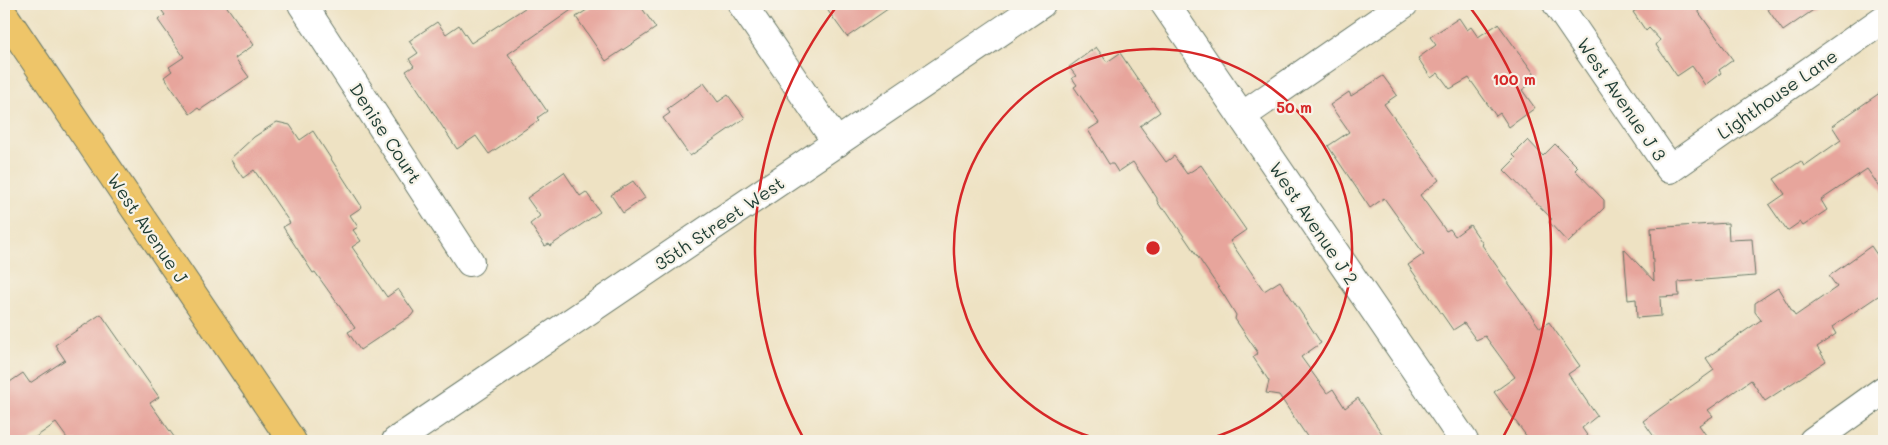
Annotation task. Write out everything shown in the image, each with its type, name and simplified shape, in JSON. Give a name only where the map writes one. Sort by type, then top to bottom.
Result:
[{"type":"main road","name":"West Avenue J","points":[[4,15],[292,441]]},
{"type":"street","name":"Denise Court","points":[[302,4],[470,262]]},
{"type":"street","points":[[742,4],[837,143]]},
{"type":"street","name":"35th Street West","points":[[396,441],[1041,4]]},
{"type":"street","name":"West Avenue J 2","points":[[1165,4],[1464,441]]},
{"type":"street","points":[[1242,116],[1404,4]]},
{"type":"street","name":"West Avenue J 3","points":[[1557,4],[1670,169]]},
{"type":"street","name":"Lighthouse Lane","points":[[1670,169],[1884,19]]},
{"type":"street","points":[[1813,441],[1884,390]]},
{"type":"building","points":[[157,4],[225,4],[254,45],[235,58],[249,77],[200,110],[198,108],[190,114],[164,77],[172,71],[169,67],[184,57],[158,20],[165,15]]},
{"type":"building","points":[[531,4],[580,4],[508,54],[547,111],[537,118],[539,120],[489,154],[476,136],[457,149],[406,71],[414,66],[409,59],[418,53],[409,41],[437,22],[446,34],[459,25],[471,43]]},
{"type":"building","points":[[596,4],[639,4],[656,28],[606,61],[576,17]]},
{"type":"building","points":[[823,4],[895,4],[847,37]]},
{"type":"building","points":[[1646,4],[1693,4],[1733,60],[1719,70],[1721,73],[1705,85],[1692,66],[1677,76],[1656,45],[1660,40],[1649,28],[1646,31],[1633,12]]},
{"type":"building","points":[[1764,4],[1822,4],[1783,31]]},
{"type":"building","points":[[1459,18],[1467,30],[1471,27],[1478,37],[1498,24],[1538,79],[1522,90],[1535,108],[1509,127],[1500,113],[1496,116],[1469,78],[1450,89],[1438,73],[1431,78],[1418,58],[1436,45],[1430,37]]},
{"type":"building","points":[[1096,47],[1107,62],[1120,53],[1160,112],[1140,126],[1166,162],[1174,156],[1187,174],[1201,165],[1246,230],[1230,241],[1264,291],[1280,281],[1321,343],[1301,357],[1327,393],[1333,389],[1345,408],[1358,398],[1387,441],[1310,441],[1279,395],[1266,393],[1269,381],[1253,357],[1258,353],[1235,319],[1236,315],[1225,297],[1166,210],[1162,209],[1157,198],[1133,162],[1118,172],[1113,164],[1109,164],[1088,130],[1099,123],[1074,87],[1077,85],[1072,78],[1076,76],[1069,67]]},
{"type":"building","points":[[1383,76],[1397,95],[1384,104],[1439,180],[1420,195],[1446,231],[1450,229],[1455,236],[1470,225],[1540,328],[1549,322],[1580,366],[1568,374],[1597,416],[1582,428],[1591,441],[1530,441],[1494,392],[1515,377],[1485,336],[1476,340],[1464,323],[1453,330],[1408,265],[1424,254],[1384,198],[1370,208],[1328,146],[1349,132],[1330,105],[1349,92],[1351,96]]},
{"type":"building","points":[[704,83],[718,102],[728,95],[745,118],[690,156],[663,118],[670,113],[667,109]]},
{"type":"building","points":[[1884,90],[1884,193],[1867,169],[1821,200],[1827,210],[1803,226],[1800,222],[1787,231],[1769,205],[1785,194],[1774,179],[1801,161],[1804,166],[1841,140],[1832,126]]},
{"type":"building","points":[[277,122],[290,125],[300,140],[313,131],[362,207],[350,215],[358,227],[353,230],[361,241],[352,247],[387,297],[398,289],[414,312],[411,316],[360,350],[348,332],[355,328],[315,272],[313,273],[283,227],[290,223],[254,170],[243,178],[230,159],[254,137]]},
{"type":"building","points":[[1528,140],[1543,156],[1555,144],[1578,167],[1575,170],[1604,200],[1604,208],[1568,243],[1549,222],[1552,219],[1504,170],[1516,158],[1513,155]]},
{"type":"building","points":[[564,172],[580,196],[586,192],[600,212],[550,246],[549,244],[545,246],[530,224],[540,216],[527,198]]},
{"type":"building","points":[[633,181],[645,198],[623,213],[611,195]]},
{"type":"building","points":[[1728,223],[1729,240],[1752,239],[1755,276],[1678,282],[1679,296],[1660,297],[1661,316],[1637,318],[1636,299],[1628,300],[1624,249],[1654,281],[1651,228]]},
{"type":"building","points":[[1871,246],[1884,265],[1884,292],[1832,327],[1836,334],[1817,347],[1826,361],[1765,401],[1751,380],[1708,410],[1713,416],[1699,425],[1710,441],[1657,441],[1643,421],[1714,370],[1706,358],[1761,320],[1755,312],[1755,303],[1778,288],[1795,316],[1837,287],[1829,276]]},
{"type":"building","points":[[101,314],[159,397],[150,403],[177,441],[69,441],[56,423],[30,441],[4,441],[4,386],[23,373],[30,383],[65,360],[55,345]]}]
